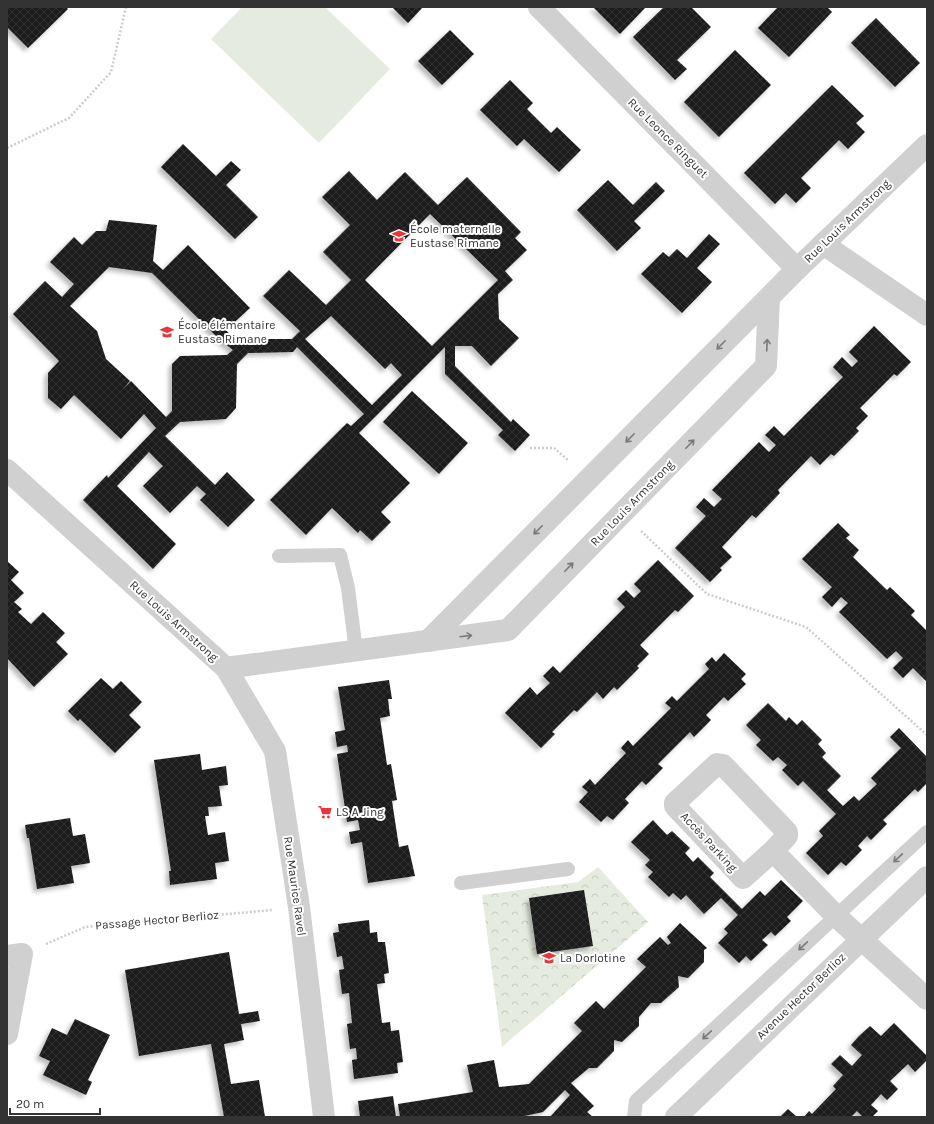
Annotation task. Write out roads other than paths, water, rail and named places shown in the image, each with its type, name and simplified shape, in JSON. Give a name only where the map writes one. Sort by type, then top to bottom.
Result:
[{"type":"street","name":"Rue Leonce Ringuet","points":[[538,7],[797,269]]},
{"type":"street","name":"Rue Louis Armstrong","points":[[428,641],[797,269],[927,145]]},
{"type":"street","points":[[823,244],[927,315]]},
{"type":"street","name":"Rue Louis Armstrong","points":[[8,471],[226,668],[508,630],[766,366],[769,298]]},
{"type":"street","name":"Rue Maurice Ravel","points":[[226,668],[275,751],[299,907],[324,1117]]},
{"type":"street","name":"Accès Parking","points":[[717,764],[720,764],[787,832],[787,836],[773,851],[743,878],[675,806],[675,803],[717,764]]},
{"type":"street","points":[[773,851],[836,916],[927,999]]},
{"type":"street","name":"Avenue Hector Berlioz","points":[[676,1117],[927,877]]},
{"type":"street","points":[[7,1034],[14,955]]},
{"type":"lane","points":[[279,556],[340,555],[348,588],[356,651]]},
{"type":"lane","points":[[634,1117],[636,1101],[927,832]]},
{"type":"lane","points":[[461,883],[568,869]]},
{"type":"place","name":"École maternelle Eustase Rimane","points":[[399,236]]},
{"type":"place","name":"École élémentaire Eustase Rimane","points":[[167,332]]},
{"type":"place","name":"LS A Jing","points":[[325,812]]},
{"type":"place","name":"La Dorlotine","points":[[549,958]]}]
